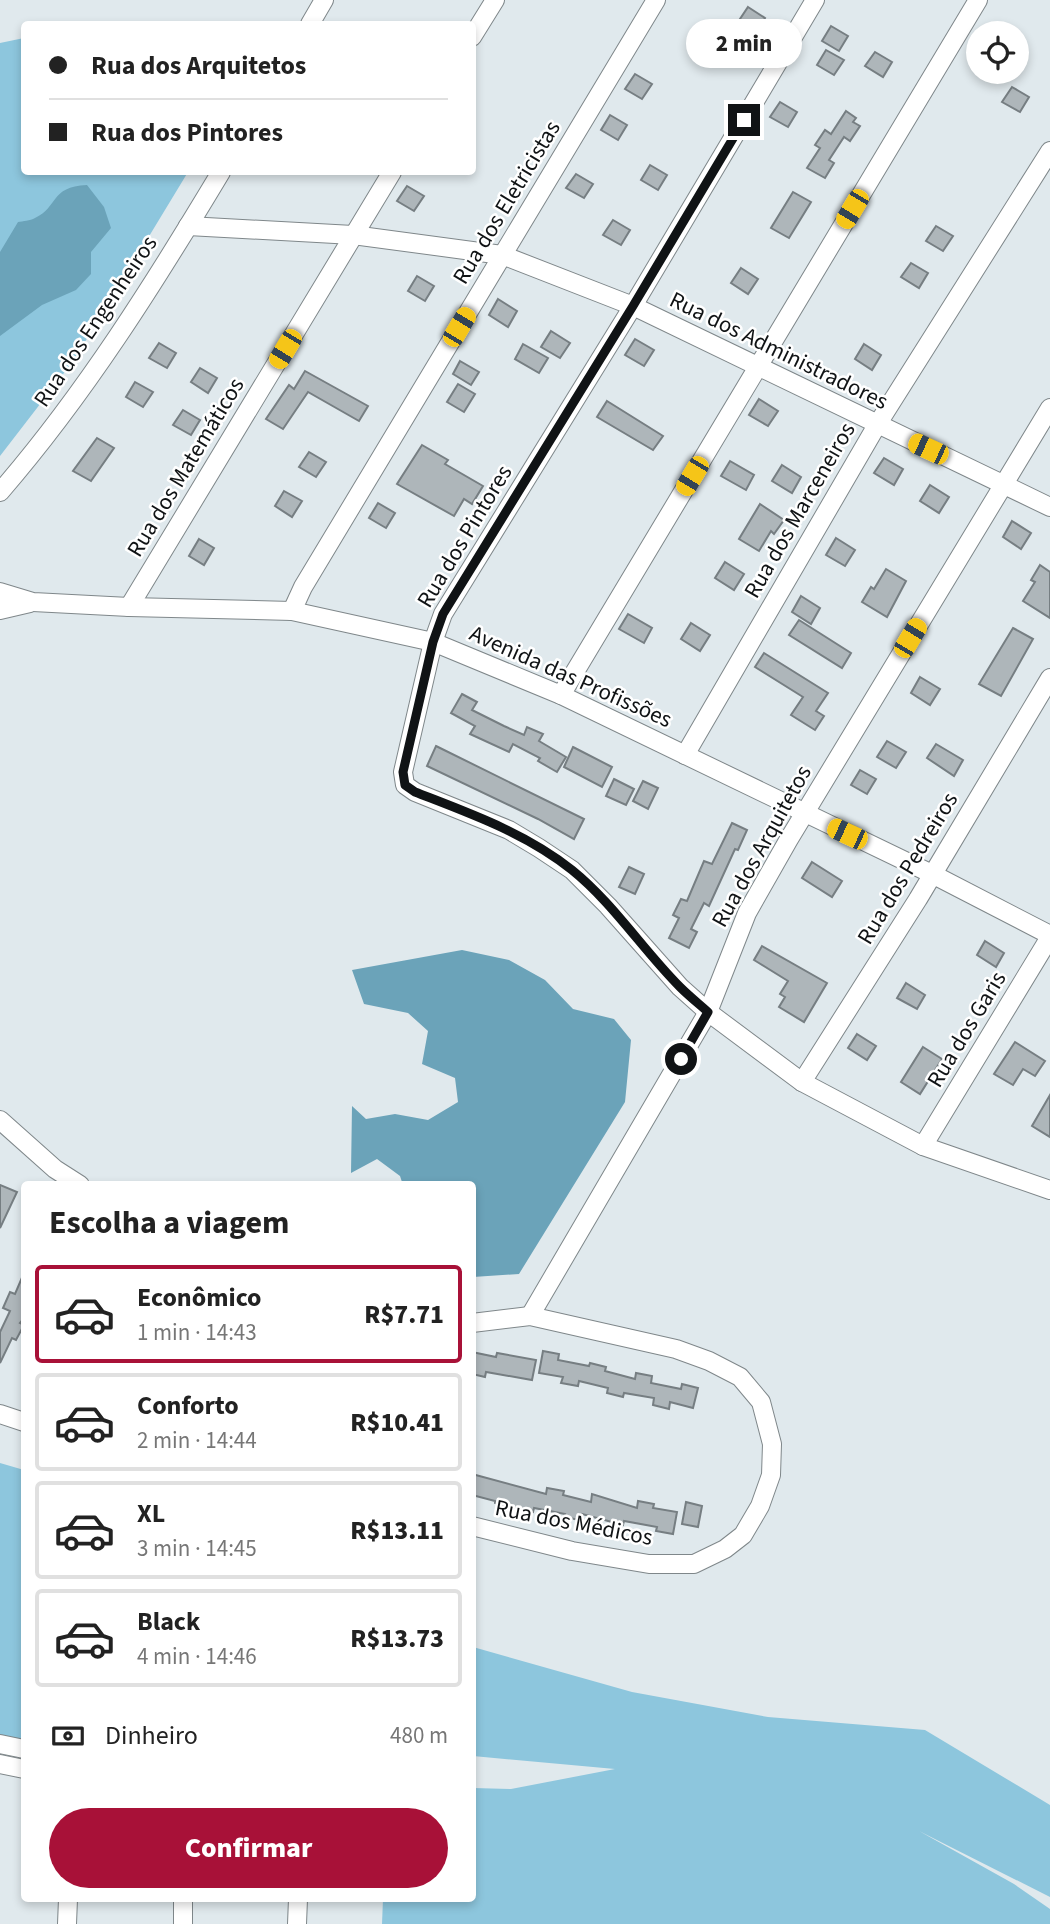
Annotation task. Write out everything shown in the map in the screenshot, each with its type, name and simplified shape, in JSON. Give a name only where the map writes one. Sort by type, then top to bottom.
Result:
[{"type":"street","points":[[312,21],[324,0]]},
{"type":"street","points":[[476,31],[495,0]]},
{"type":"street","name":"Rua dos Eletricistas","points":[[292,611],[310,575],[656,0]]},
{"type":"street","name":"Rua dos Pintores","points":[[708,1012],[680,987],[572,870],[509,830],[415,792],[405,785],[403,772],[433,642],[443,614],[633,306],[815,0]]},
{"type":"street","points":[[561,695],[978,0]]},
{"type":"street","name":"Rua dos Marceneiros","points":[[685,755],[877,425],[1050,151]]},
{"type":"street","name":"Rua dos Engenheiros","points":[[0,492],[43,442],[219,175]]},
{"type":"street","name":"Rua dos Matemáticos","points":[[129,607],[390,175]]},
{"type":"street","name":"Rua dos Administradores","points":[[188,226],[353,235],[502,255],[633,306],[1050,507]]},
{"type":"street","name":"Rua dos Arquitetos","points":[[530,1316],[708,1012],[747,913],[1050,408]]},
{"type":"street","points":[[0,592],[33,602]]},
{"type":"street","points":[[0,610],[33,602]]},
{"type":"street","name":"Avenida das Profissões","points":[[33,602],[292,611],[433,642],[561,695],[933,874],[1050,936]]},
{"type":"street","name":"Rua dos Pedreiros","points":[[802,1082],[933,874],[1050,678]]},
{"type":"street","name":"Rua dos Garis","points":[[923,1146],[1050,936]]},
{"type":"street","points":[[708,1012],[802,1082],[923,1146],[1050,1190]]},
{"type":"street","points":[[0,1120],[55,1169],[74,1181]]},
{"type":"street","points":[[476,1323],[530,1316]]},
{"type":"street","name":"Rua dos Médicos","points":[[476,1527],[572,1550],[649,1564],[694,1564],[725,1549],[743,1535],[760,1506],[771,1475],[772,1444],[761,1402],[740,1377],[709,1361],[676,1349],[530,1316]]},
{"type":"street","points":[[0,1414],[21,1417]]},
{"type":"street","points":[[0,1744],[21,1748]]},
{"type":"street","points":[[0,1764],[21,1768]]},
{"type":"street","points":[[67,1924],[68,1902]]},
{"type":"street","points":[[183,1902],[183,1924]]},
{"type":"street","points":[[297,1924],[298,1902]]},
{"type":"shaded area","points":[[21,39],[21,175],[186,175],[74,360],[0,456],[0,43]]},
{"type":"shaded area","points":[[87,185],[104,207],[111,228],[91,252],[91,274],[76,290],[42,305],[0,336],[0,252],[18,222],[43,214],[66,189]]},
{"type":"shaded area","points":[[462,950],[509,960],[545,980],[573,1009],[614,1019],[631,1040],[625,1102],[519,1274],[476,1277],[476,1181],[402,1181],[400,1176],[377,1159],[351,1173],[352,1106],[366,1119],[395,1114],[428,1120],[458,1102],[455,1078],[422,1064],[428,1031],[408,1013],[364,1004],[352,970]]},
{"type":"shaded area","points":[[0,1463],[21,1469],[21,1743],[0,1740]]},
{"type":"shaded area","points":[[476,1648],[632,1692],[768,1717],[925,1730],[1050,1805],[1050,1897],[919,1831],[1014,1884],[1050,1909],[1050,1924],[382,1924],[383,1902],[476,1902],[476,1788],[511,1789],[615,1769],[476,1756]]},
{"type":"building","points":[[748,7],[765,18],[756,33],[738,22]]},
{"type":"building","points":[[831,26],[848,36],[839,51],[822,41]]},
{"type":"building","points":[[826,50],[844,60],[834,75],[817,65]]},
{"type":"building","points":[[875,52],[892,62],[883,77],[865,66]]},
{"type":"building","points":[[635,74],[652,84],[642,99],[625,89]]},
{"type":"building","points":[[1012,87],[1029,97],[1020,112],[1002,102]]},
{"type":"building","points":[[780,102],[797,112],[788,127],[770,117]]},
{"type":"building","points":[[846,111],[856,118],[853,122],[860,126],[850,141],[844,137],[829,160],[834,163],[825,178],[807,168],[820,148],[815,145],[825,130],[831,134]]},
{"type":"building","points":[[610,115],[627,125],[618,140],[601,130]]},
{"type":"building","points":[[650,165],[667,175],[658,190],[641,180]]},
{"type":"building","points":[[576,174],[593,184],[584,198],[566,188]]},
{"type":"building","points":[[407,186],[424,196],[414,211],[397,201]]},
{"type":"building","points":[[793,192],[811,202],[789,238],[771,228]]},
{"type":"building","points":[[613,220],[630,230],[621,245],[603,235]]},
{"type":"building","points":[[936,226],[953,236],[943,251],[926,241]]},
{"type":"building","points":[[911,263],[928,273],[919,288],[901,277]]},
{"type":"building","points":[[741,268],[758,279],[748,294],[731,283]]},
{"type":"building","points":[[417,276],[434,286],[425,301],[408,291]]},
{"type":"building","points":[[498,299],[517,311],[508,327],[489,315]]},
{"type":"building","points":[[551,331],[570,343],[560,358],[541,347]]},
{"type":"building","points":[[635,339],[654,350],[644,366],[625,355]]},
{"type":"building","points":[[159,343],[176,353],[167,368],[149,358]]},
{"type":"building","points":[[523,344],[548,358],[539,373],[515,359]]},
{"type":"building","points":[[864,344],[881,355],[872,370],[855,359]]},
{"type":"building","points":[[460,361],[479,372],[471,385],[453,374]]},
{"type":"building","points":[[200,368],[217,378],[208,393],[191,382]]},
{"type":"building","points":[[305,371],[368,406],[359,421],[308,392],[283,429],[266,419],[289,385],[294,389]]},
{"type":"building","points":[[135,382],[153,392],[143,407],[126,397]]},
{"type":"building","points":[[458,384],[475,394],[464,412],[447,402]]},
{"type":"building","points":[[759,399],[778,411],[768,426],[749,415]]},
{"type":"building","points":[[607,401],[663,436],[653,450],[597,417]]},
{"type":"building","points":[[183,410],[200,420],[191,435],[173,425]]},
{"type":"building","points":[[97,438],[114,448],[91,481],[73,471]]},
{"type":"building","points":[[422,445],[448,460],[445,464],[483,486],[472,504],[464,499],[454,516],[397,484]]},
{"type":"building","points":[[309,452],[326,462],[316,477],[299,467]]},
{"type":"building","points":[[884,458],[903,469],[894,485],[874,473]]},
{"type":"building","points":[[730,461],[754,475],[746,490],[721,476]]},
{"type":"building","points":[[782,465],[801,477],[792,493],[772,481]]},
{"type":"building","points":[[930,485],[949,497],[939,513],[920,501]]},
{"type":"building","points":[[284,491],[302,501],[292,517],[275,506]]},
{"type":"building","points":[[378,503],[395,513],[386,528],[369,518]]},
{"type":"building","points":[[760,504],[784,520],[774,534],[771,531],[759,551],[739,539]]},
{"type":"building","points":[[1012,521],[1031,533],[1021,549],[1003,537]]},
{"type":"building","points":[[836,538],[855,550],[845,566],[826,555]]},
{"type":"building","points":[[199,539],[214,548],[204,565],[189,556]]},
{"type":"building","points":[[725,562],[744,574],[734,590],[715,578]]},
{"type":"building","points":[[1040,565],[1050,572],[1050,618],[1023,601],[1035,582],[1031,580]]},
{"type":"building","points":[[886,569],[906,581],[887,617],[862,602]]},
{"type":"building","points":[[801,596],[820,608],[811,624],[792,612]]},
{"type":"building","points":[[628,614],[652,628],[644,643],[619,629]]},
{"type":"building","points":[[799,620],[851,653],[842,668],[789,635]]},
{"type":"building","points":[[691,623],[710,635],[700,651],[681,639]]},
{"type":"building","points":[[1013,628],[1033,639],[1001,696],[979,684]]},
{"type":"building","points":[[764,653],[828,693],[816,711],[824,716],[815,730],[791,715],[803,697],[755,667]]},
{"type":"building","points":[[920,677],[940,689],[930,705],[911,693]]},
{"type":"building","points":[[462,694],[477,702],[472,710],[504,726],[524,735],[527,727],[543,734],[539,741],[566,757],[557,772],[538,761],[540,758],[513,744],[509,752],[470,734],[475,726],[451,713]]},
{"type":"building","points":[[887,741],[906,752],[896,768],[877,757]]},
{"type":"building","points":[[936,744],[963,760],[954,776],[927,758]]},
{"type":"building","points":[[436,746],[584,819],[574,839],[427,766]]},
{"type":"building","points":[[573,747],[612,767],[602,787],[564,767]]},
{"type":"building","points":[[860,770],[876,779],[867,794],[851,785]]},
{"type":"building","points":[[614,779],[634,789],[626,805],[606,796]]},
{"type":"building","points":[[643,781],[658,788],[648,809],[633,801]]},
{"type":"building","points":[[732,823],[747,830],[738,850],[735,849],[709,906],[704,903],[691,929],[697,932],[689,948],[669,938],[679,918],[673,915],[681,899],[687,901],[704,861],[712,864]]},
{"type":"building","points":[[812,862],[842,881],[832,897],[802,878]]},
{"type":"building","points":[[629,867],[644,874],[635,894],[619,887]]},
{"type":"building","points":[[985,941],[1004,953],[996,967],[977,955]]},
{"type":"building","points":[[762,946],[827,983],[804,1022],[779,1007],[785,997],[780,994],[788,981],[754,960]]},
{"type":"building","points":[[906,983],[925,995],[917,1009],[897,998]]},
{"type":"building","points":[[857,1034],[876,1046],[867,1060],[848,1048]]},
{"type":"building","points":[[1015,1042],[1045,1061],[1035,1076],[1023,1069],[1013,1085],[994,1074]]},
{"type":"building","points":[[923,1047],[942,1059],[920,1094],[901,1082]]},
{"type":"building","points":[[1050,1095],[1050,1137],[1032,1126]]},
{"type":"building","points":[[0,1185],[17,1192],[0,1228]]},
{"type":"building","points":[[21,1280],[21,1331],[16,1340],[12,1338],[0,1363],[0,1332],[10,1311],[3,1308],[10,1292],[15,1294]]},
{"type":"building","points":[[543,1351],[559,1354],[558,1360],[589,1366],[590,1363],[606,1367],[605,1371],[635,1379],[636,1373],[652,1376],[651,1383],[681,1389],[682,1384],[698,1388],[693,1408],[670,1402],[669,1409],[653,1405],[654,1398],[624,1393],[623,1397],[607,1393],[608,1388],[579,1381],[578,1386],[561,1383],[563,1377],[539,1373]]},
{"type":"building","points":[[476,1353],[496,1357],[497,1353],[536,1360],[532,1380],[486,1372],[485,1377],[476,1375]]},
{"type":"building","points":[[476,1475],[546,1494],[547,1488],[564,1491],[563,1495],[591,1502],[592,1494],[637,1508],[638,1501],[654,1504],[653,1508],[677,1512],[673,1534],[656,1531],[657,1527],[624,1521],[623,1525],[582,1514],[580,1520],[564,1517],[565,1514],[534,1508],[533,1512],[476,1496]]},
{"type":"building","points":[[686,1502],[702,1506],[698,1527],[682,1524]]},
{"type":"route","points":[[681,1059],[708,1012],[680,987],[608,906],[572,870],[540,848],[509,830],[415,792],[405,785],[403,772],[433,642],[443,614],[744,120]]}]
